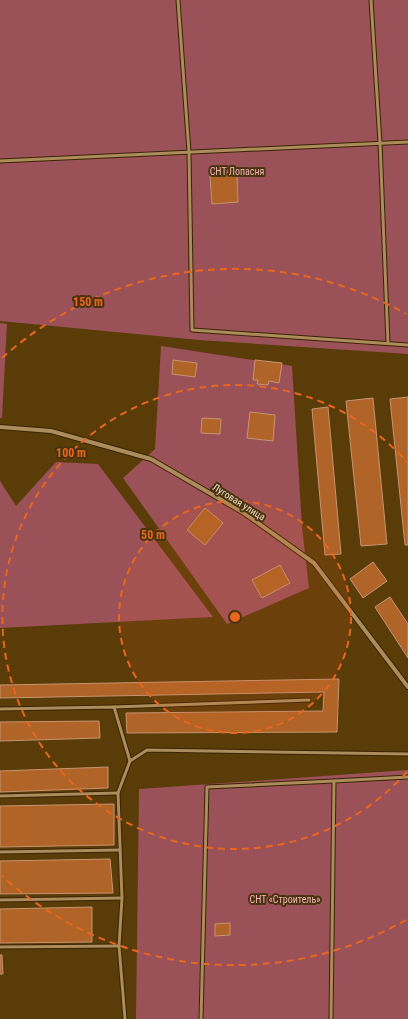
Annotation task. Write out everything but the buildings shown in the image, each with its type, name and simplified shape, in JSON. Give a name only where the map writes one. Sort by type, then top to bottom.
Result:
[{"type":"street","name":"Луговая улица","points":[[0,427],[51,431],[151,458],[244,513],[314,564],[408,687]]},
{"type":"lane","points":[[178,0],[189,152],[192,330],[408,345]]},
{"type":"lane","points":[[371,0],[380,143],[388,344]]},
{"type":"lane","points":[[0,161],[408,142]]},
{"type":"lane","points":[[0,709],[114,707],[309,700]]},
{"type":"lane","points":[[114,707],[130,761]]},
{"type":"lane","points":[[125,1019],[119,946],[122,898],[118,793],[130,761],[147,750],[408,754]]},
{"type":"lane","points":[[201,1019],[207,787],[408,777]]},
{"type":"lane","points":[[331,1019],[334,781]]},
{"type":"lane","points":[[0,796],[118,793]]},
{"type":"lane","points":[[0,852],[120,850]]},
{"type":"lane","points":[[0,900],[122,898]]},
{"type":"lane","points":[[0,947],[119,946]]},
{"type":"green space","name":"СНТ Лопасня","points":[[0,0],[408,0],[408,354],[199,340],[0,321]]},
{"type":"green space","points":[[0,323],[7,324],[2,418],[0,418]]},
{"type":"green space","points":[[161,346],[292,366],[302,527],[309,588],[227,624],[123,478],[155,449]]},
{"type":"green space","points":[[56,462],[98,464],[213,617],[0,628],[0,481],[16,506]]},
{"type":"green space","name":"СНТ «Строитель»","points":[[408,770],[408,1019],[136,1019],[139,789]]}]
